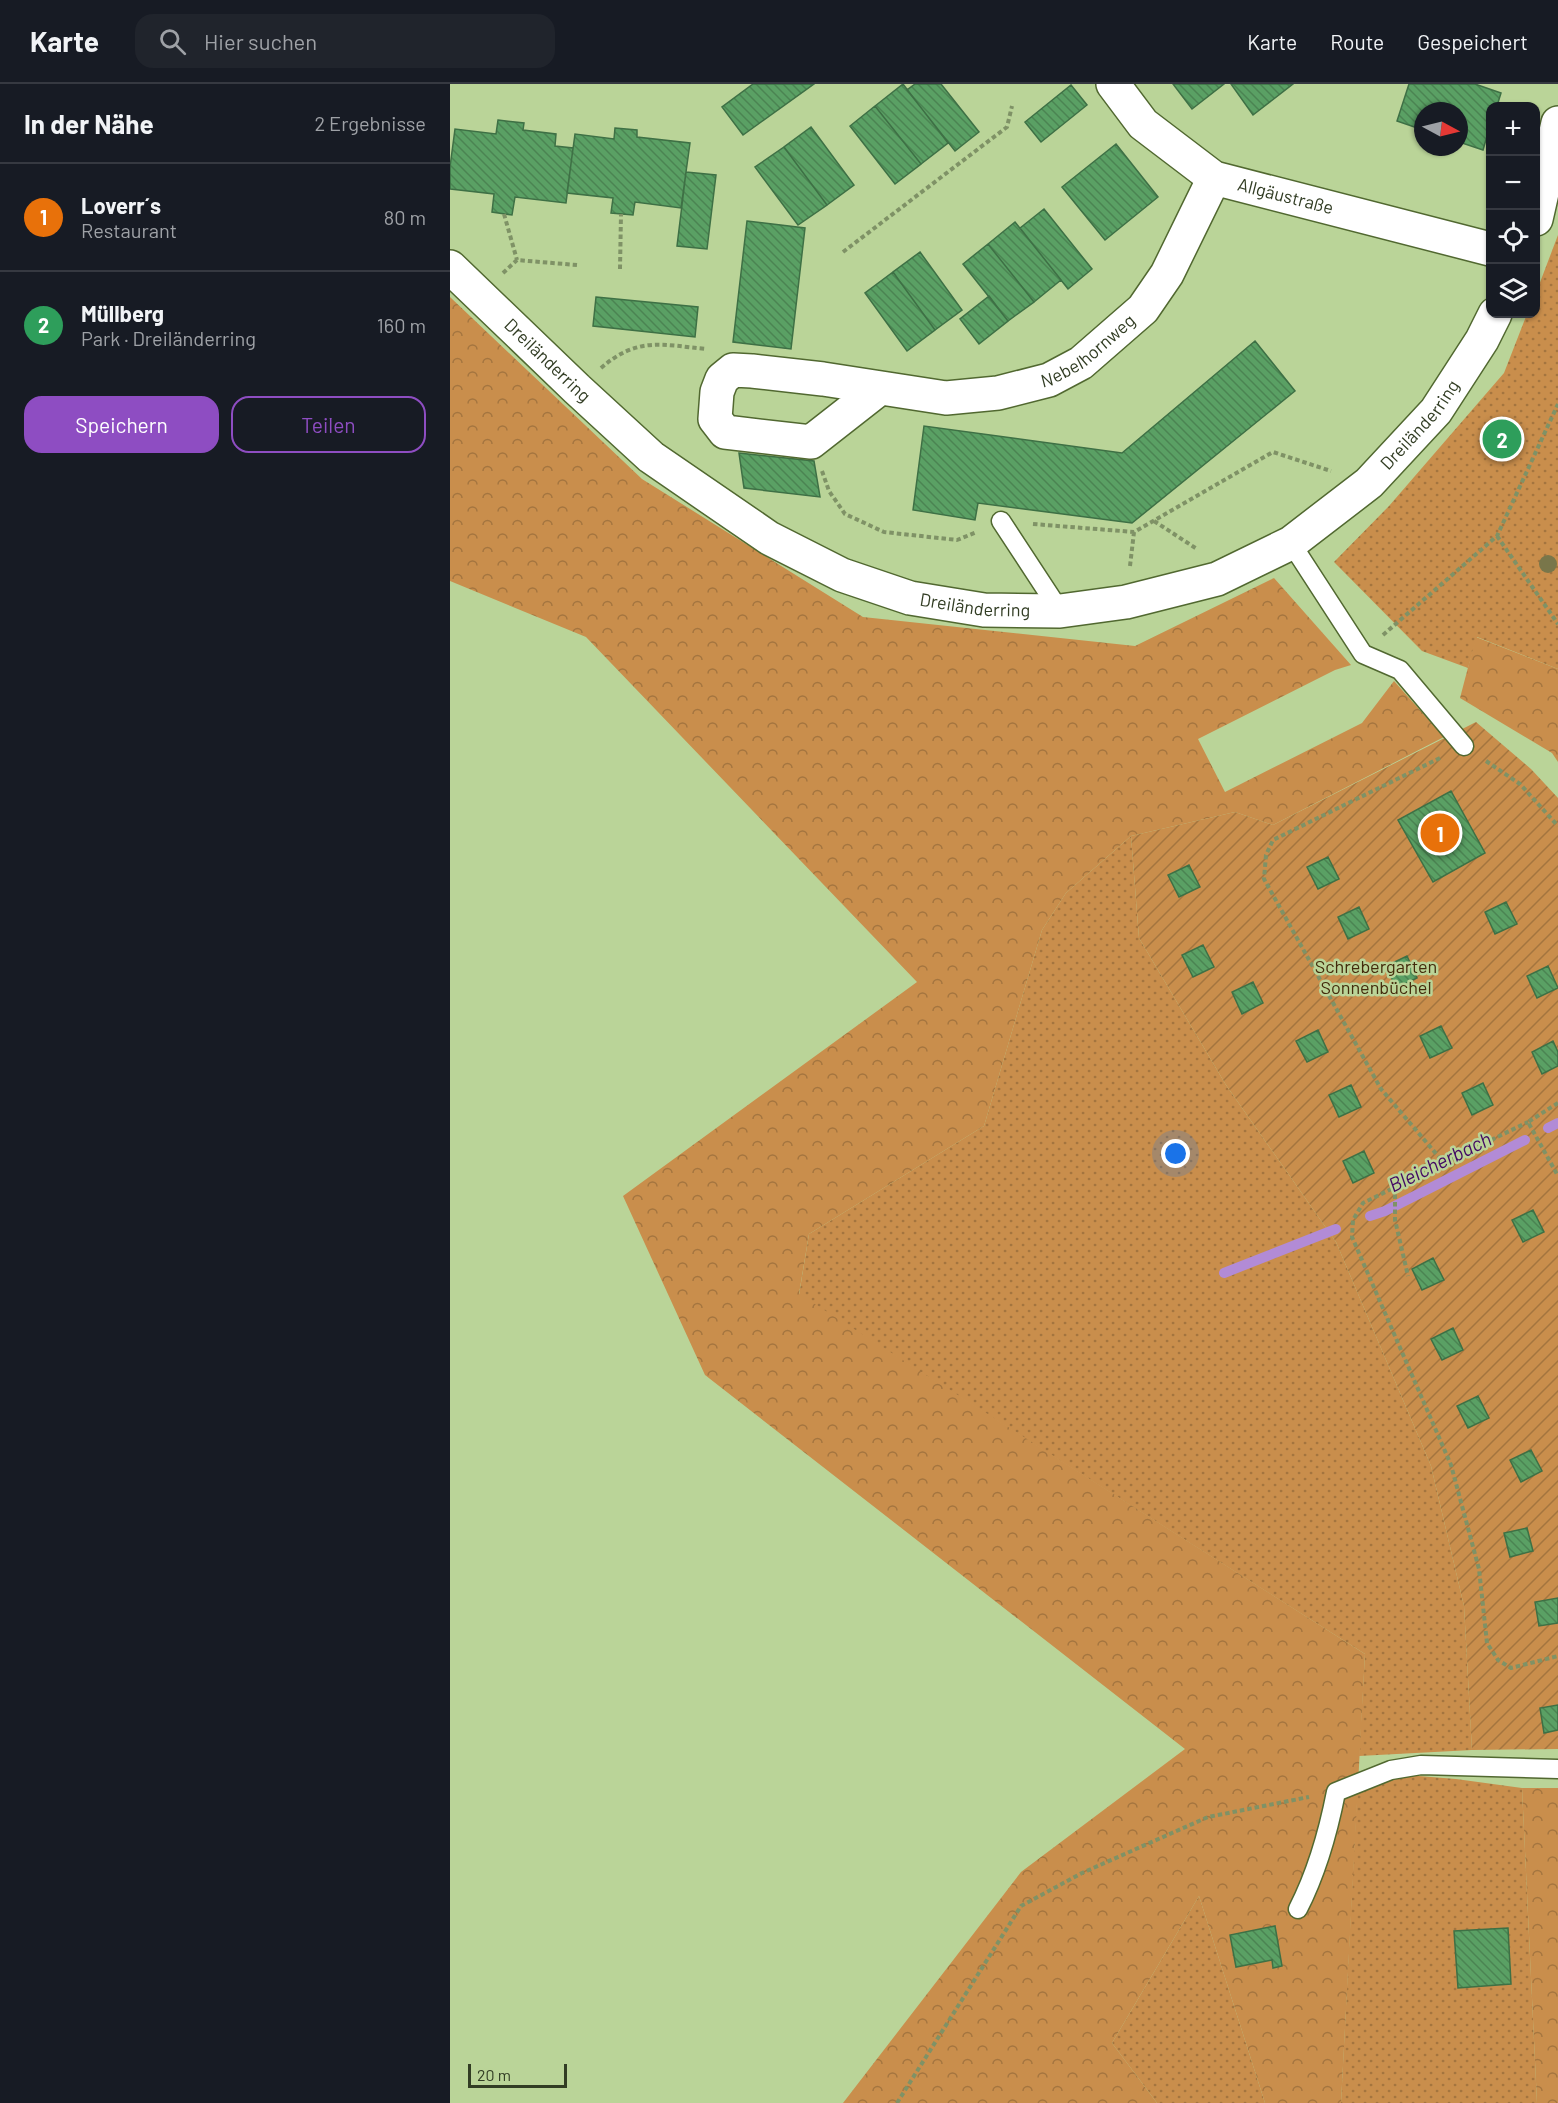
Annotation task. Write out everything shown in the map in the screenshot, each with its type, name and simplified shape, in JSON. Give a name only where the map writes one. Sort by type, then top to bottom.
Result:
[{"type":"street","name":"Allgäustraße","points":[[1113,84],[1143,124],[1214,178],[1486,248]]},
{"type":"street","points":[[1538,210],[1558,123]]},
{"type":"street","name":"Nebelhornweg","points":[[811,442],[725,432],[715,419],[717,392],[722,379],[733,370],[752,370],[946,398],[998,393],[1050,381],[1081,363],[1143,309],[1167,274],[1214,178]]},
{"type":"street","name":"Dreiländerring","points":[[450,267],[577,389],[651,456],[770,538],[842,575],[910,598],[984,610],[1060,611],[1126,602],[1217,579],[1291,543],[1369,483],[1436,411],[1482,340],[1493,318]]},
{"type":"street","points":[[811,442],[880,388]]},
{"type":"lane","points":[[1000,521],[1060,611]]},
{"type":"lane","points":[[1291,543],[1363,654],[1400,670],[1464,746]]},
{"type":"lane","points":[[1298,1909],[1312,1882],[1336,1792],[1391,1770],[1421,1765],[1558,1769]]},
{"type":"path","points":[[843,252],[1007,127],[1012,106]]},
{"type":"path","points":[[504,214],[517,260],[578,266]]},
{"type":"path","points":[[620,269],[621,214]]},
{"type":"path","points":[[618,354],[649,344],[714,349]]},
{"type":"path","points":[[1363,654],[1497,536],[1558,404]]},
{"type":"path","points":[[811,442],[829,491],[845,514],[884,532],[957,540],[1000,521],[1134,532],[1273,452],[1369,483]]},
{"type":"path","points":[[1154,521],[1203,552],[1217,579]]},
{"type":"path","points":[[1497,536],[1558,624]]},
{"type":"path","points":[[1444,1163],[1381,1089],[1264,879],[1266,855],[1273,840],[1464,746],[1520,784],[1558,826]]},
{"type":"path","points":[[1558,1103],[1528,1122],[1363,1203],[1353,1220],[1353,1237],[1451,1465],[1479,1569],[1487,1642],[1498,1660],[1511,1668],[1558,1656]]},
{"type":"path","points":[[1528,1122],[1558,1176]]},
{"type":"path","points":[[1395,1187],[1395,1220],[1408,1276]]},
{"type":"path","points":[[897,2103],[1021,1906],[1082,1873],[1208,1817],[1336,1792]]},
{"type":"green space","points":[[1558,235],[1558,669],[1477,637],[1468,668],[1422,651],[1334,562],[1389,506],[1504,373],[1525,318],[1540,318],[1540,282]]},
{"type":"green space","points":[[450,297],[642,479],[863,617],[1135,646],[1274,578],[1351,665],[1335,670],[1198,739],[1225,792],[1362,723],[1394,681],[1444,737],[1273,825],[1235,812],[1131,836],[1066,893],[1042,930],[984,1126],[809,1234],[799,1294],[1365,1654],[1341,2103],[1265,2103],[1199,1896],[1112,2043],[1157,2103],[843,2103],[1021,1872],[1185,1749],[705,1375],[623,1196],[917,982],[586,637],[450,581]]},
{"type":"green space","points":[[1476,637],[1558,669],[1558,762],[1552,753],[1460,698]]},
{"type":"green space","name":"Schrebergarten Sonnenbüchel","points":[[1476,722],[1531,769],[1558,798],[1558,1749],[1472,1750],[1464,1606],[1431,1466],[1336,1242],[1226,1085],[1139,938],[1131,836],[1235,812],[1273,825]]},
{"type":"green space","points":[[1131,836],[1139,938],[1226,1085],[1336,1242],[1431,1466],[1464,1606],[1472,1750],[1359,1756],[1365,1654],[799,1295],[809,1234],[984,1126],[1042,930],[1066,893]]},
{"type":"green space","points":[[1406,1775],[1522,1788],[1537,2103],[1341,2103],[1357,1794]]},
{"type":"green space","points":[[1522,1788],[1558,1788],[1558,2103],[1537,2103]]},
{"type":"green space","points":[[1199,1896],[1265,2103],[1157,2103],[1112,2043]]},
{"type":"building","points":[[753,84],[814,84],[743,135],[722,107]]},
{"type":"building","points":[[903,84],[948,143],[921,164],[875,106]]},
{"type":"building","points":[[915,84],[941,84],[979,132],[955,151],[907,90]]},
{"type":"building","points":[[1173,84],[1224,84],[1192,109]]},
{"type":"building","points":[[1231,84],[1293,84],[1253,115]]},
{"type":"building","points":[[1409,84],[1475,84],[1501,93],[1498,102],[1486,102],[1486,140],[1483,150],[1468,145],[1468,102],[1414,102],[1414,127],[1397,121]]},
{"type":"building","points":[[1071,85],[1087,105],[1041,142],[1025,122]]},
{"type":"building","points":[[875,106],[921,164],[895,184],[850,126]]},
{"type":"building","points":[[498,120],[524,123],[523,130],[556,134],[555,146],[573,148],[566,203],[515,197],[512,215],[492,212],[494,194],[450,189],[450,167],[455,129],[496,134]]},
{"type":"building","points":[[811,127],[854,185],[827,205],[784,147]]},
{"type":"building","points":[[615,128],[637,130],[637,137],[690,143],[681,208],[635,202],[633,215],[611,213],[613,198],[567,193],[575,134],[614,139]]},
{"type":"building","points":[[1116,144],[1158,197],[1105,240],[1062,187]]},
{"type":"building","points":[[784,147],[827,205],[798,225],[755,167]]},
{"type":"building","points":[[686,172],[716,175],[707,249],[677,246]]},
{"type":"building","points":[[1044,209],[1092,269],[1068,289],[1020,228]]},
{"type":"building","points":[[747,221],[805,228],[791,349],[733,342]]},
{"type":"building","points":[[1015,222],[1061,280],[1034,302],[988,244]]},
{"type":"building","points":[[988,244],[1034,302],[1008,321],[963,264]]},
{"type":"building","points":[[920,252],[962,310],[935,330],[893,272]]},
{"type":"building","points":[[893,272],[935,330],[907,351],[865,293]]},
{"type":"building","points":[[989,296],[1008,321],[979,344],[960,319]]},
{"type":"building","points":[[596,297],[698,307],[695,337],[593,326]]},
{"type":"building","points":[[1255,341],[1295,391],[1132,523],[978,503],[975,520],[913,510],[924,426],[1122,453]]},
{"type":"building","points":[[739,453],[814,461],[820,497],[744,488]]},
{"type":"building","points":[[1451,791],[1485,853],[1433,882],[1398,820]]},
{"type":"building","points":[[1328,857],[1339,879],[1318,889],[1307,867]]},
{"type":"building","points":[[1189,865],[1200,887],[1179,897],[1168,875]]},
{"type":"building","points":[[1506,902],[1517,924],[1495,934],[1485,912]]},
{"type":"building","points":[[1359,907],[1369,929],[1348,939],[1338,917]]},
{"type":"building","points":[[1203,945],[1214,967],[1193,977],[1182,955]]},
{"type":"building","points":[[1407,956],[1417,978],[1396,988],[1386,966]]},
{"type":"building","points":[[1548,966],[1558,988],[1537,998],[1527,976]]},
{"type":"building","points":[[1253,982],[1263,1003],[1242,1014],[1232,992]]},
{"type":"building","points":[[1441,1026],[1452,1048],[1430,1058],[1420,1036]]},
{"type":"building","points":[[1318,1030],[1328,1052],[1307,1062],[1296,1041]]},
{"type":"building","points":[[1553,1041],[1558,1052],[1558,1066],[1542,1074],[1532,1052]]},
{"type":"building","points":[[1483,1083],[1493,1105],[1472,1115],[1462,1093]]},
{"type":"building","points":[[1351,1085],[1361,1107],[1339,1117],[1329,1095]]},
{"type":"building","points":[[1364,1151],[1374,1173],[1353,1183],[1343,1161]]},
{"type":"building","points":[[1533,1210],[1544,1232],[1523,1242],[1512,1220]]},
{"type":"building","points":[[1433,1258],[1444,1280],[1422,1290],[1412,1269]]},
{"type":"building","points":[[1453,1328],[1463,1350],[1442,1360],[1431,1339]]},
{"type":"building","points":[[1478,1396],[1489,1418],[1468,1428],[1457,1406]]},
{"type":"building","points":[[1531,1450],[1542,1471],[1521,1482],[1510,1460]]},
{"type":"building","points":[[1527,1528],[1533,1551],[1510,1557],[1504,1533]]},
{"type":"building","points":[[1558,1598],[1558,1623],[1539,1626],[1535,1602]]},
{"type":"building","points":[[1558,1705],[1558,1730],[1544,1733],[1540,1708]]},
{"type":"building","points":[[1275,1926],[1282,1966],[1273,1968],[1272,1960],[1236,1967],[1230,1935]]},
{"type":"building","points":[[1508,1928],[1511,1984],[1458,1988],[1454,1931]]},
{"type":"waterway","name":"Bleicherbach","points":[[1548,1128],[1558,1123]]},
{"type":"waterway","name":"Bleicherbach","points":[[1370,1216],[1385,1211],[1525,1140]]},
{"type":"waterway","name":"Bleicherbach","points":[[1224,1273],[1336,1229]]},
{"type":"place","name":"Müllberg","points":[[1502,439]]},
{"type":"place","name":"Loverr´s","points":[[1440,833]]}]
